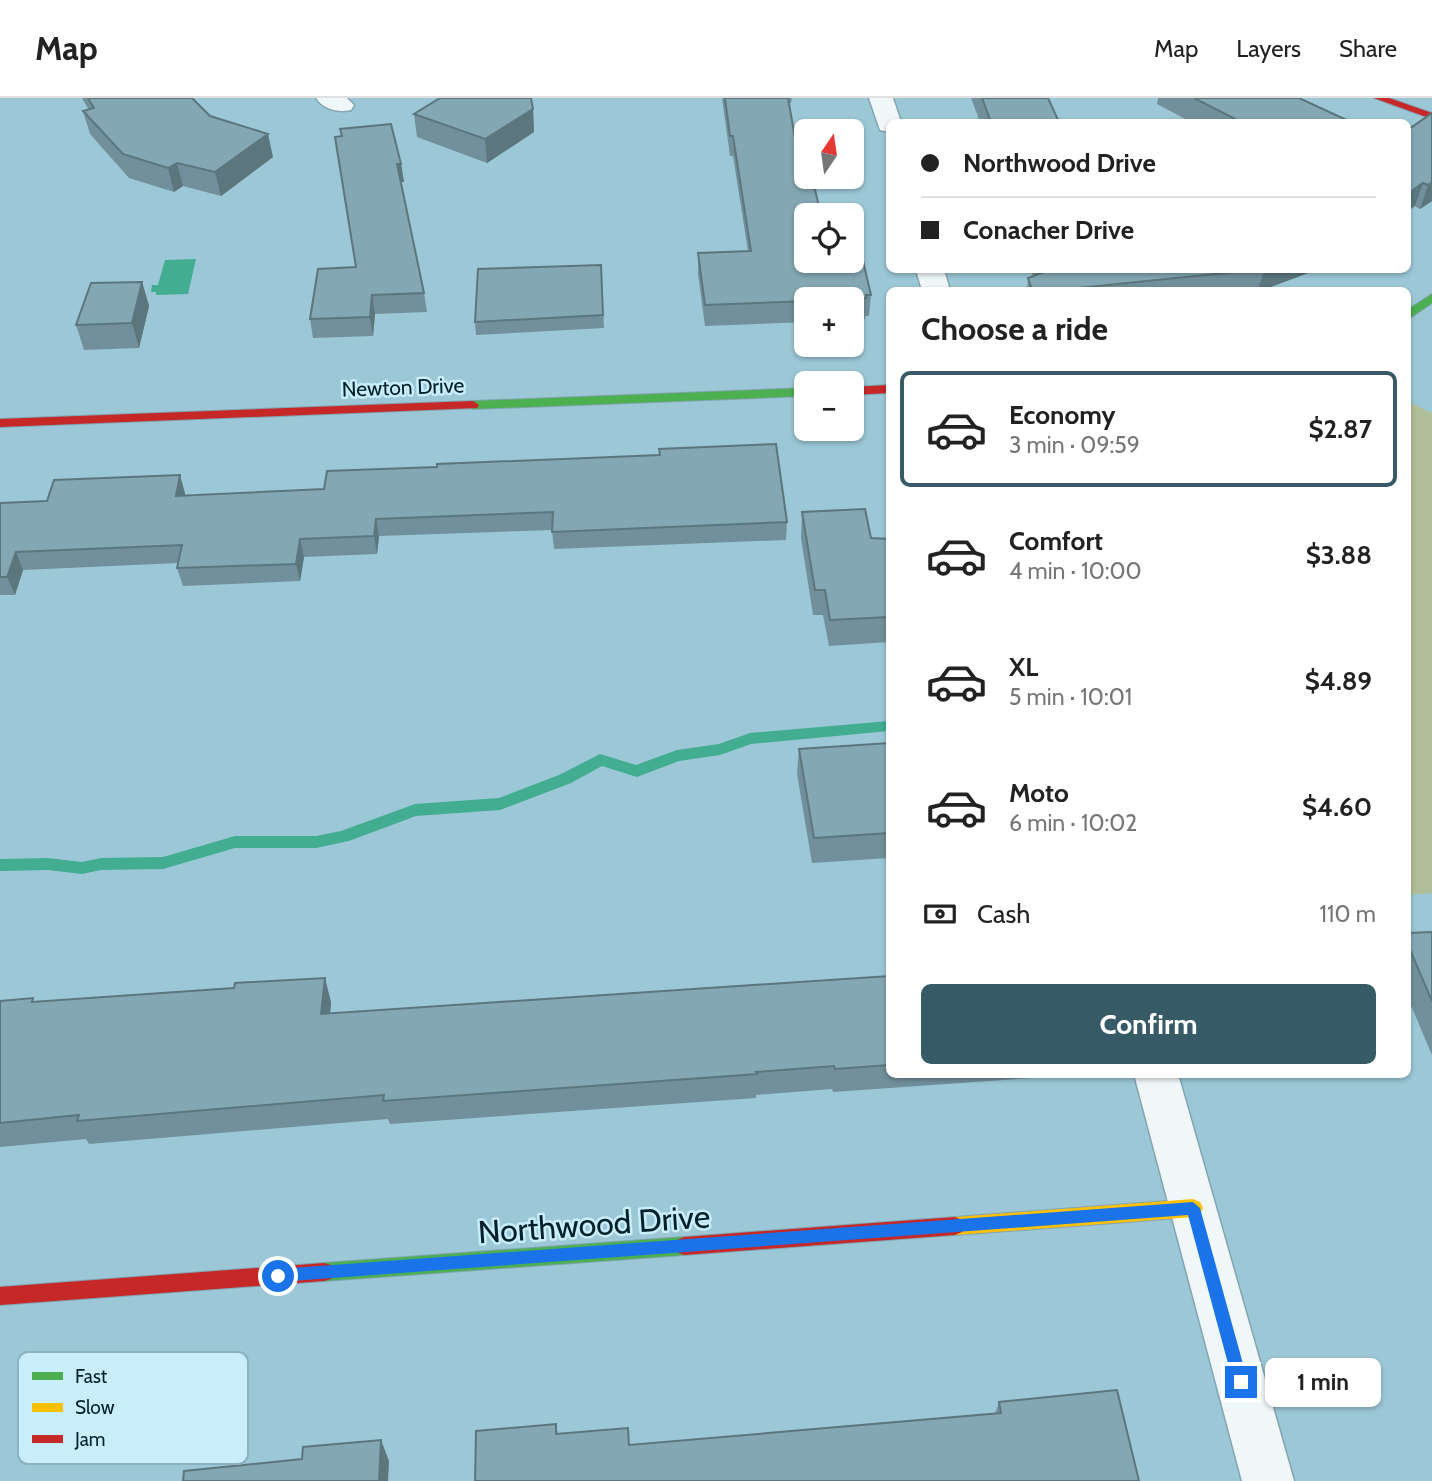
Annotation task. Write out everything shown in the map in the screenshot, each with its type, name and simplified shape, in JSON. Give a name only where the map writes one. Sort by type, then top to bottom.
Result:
[{"type":"street","points":[[881,98],[887,119]]},
{"type":"street","points":[[1379,98],[1432,116]]},
{"type":"street","points":[[1411,313],[1432,298]]},
{"type":"street","points":[[864,390],[886,389]]},
{"type":"street","name":"Newton Drive","points":[[0,423],[794,392]]},
{"type":"street","points":[[1157,1078],[1268,1481]]},
{"type":"street","name":"Northwood Drive","points":[[0,1296],[1193,1208]]},
{"type":"shaded area","points":[[196,259],[188,294],[156,295],[156,292],[151,292],[152,285],[158,285],[165,260]]},
{"type":"shaded area","points":[[1411,403],[1432,413],[1432,893],[1411,895]]},
{"type":"building","points":[[88,98],[192,98],[210,116],[268,134],[215,172],[177,163],[168,168],[123,154],[83,111],[94,108]]},
{"type":"building","points":[[440,98],[531,98],[533,109],[485,139],[414,114]]},
{"type":"building","points":[[725,98],[788,98],[794,132],[794,189],[815,189],[818,203],[794,203],[794,273],[864,273],[864,265],[871,295],[864,298],[864,287],[794,287],[794,302],[705,305],[698,253],[751,251],[733,136],[730,136]]},
{"type":"building","points":[[982,98],[1048,98],[1058,119],[990,119]]},
{"type":"building","points":[[1194,98],[1299,98],[1344,119],[1235,119]]},
{"type":"building","points":[[1432,113],[1432,182],[1428,185],[1423,183],[1411,191],[1411,128]]},
{"type":"building","points":[[391,124],[401,164],[397,164],[424,293],[372,295],[370,317],[310,319],[318,269],[356,267],[335,137],[342,136],[340,129]]},
{"type":"building","points":[[601,265],[603,315],[475,322],[478,269]]},
{"type":"building","points":[[1041,273],[1225,273],[1088,287],[1031,287],[1028,278]]},
{"type":"building","points":[[142,282],[132,323],[76,325],[91,283]]},
{"type":"building","points":[[776,444],[787,522],[552,532],[553,512],[376,519],[374,536],[300,539],[296,564],[177,568],[182,545],[16,552],[7,577],[0,577],[0,503],[47,501],[54,480],[180,475],[176,496],[324,489],[327,471],[660,455],[659,449]]},
{"type":"building","points":[[865,509],[871,538],[886,539],[886,617],[830,620],[825,590],[815,590],[802,512]]},
{"type":"building","points":[[886,743],[886,833],[814,838],[799,749]]},
{"type":"building","points":[[1432,932],[1432,1001],[1411,952],[1411,933]]},
{"type":"building","points":[[886,976],[886,1065],[835,1069],[834,1066],[383,1101],[384,1095],[77,1121],[79,1115],[0,1123],[0,1001],[33,998],[32,1002],[234,988],[235,983],[325,978],[321,1014]]},
{"type":"building","points":[[1117,1390],[1139,1481],[475,1481],[476,1431],[556,1424],[556,1434],[628,1428],[629,1445],[1001,1413],[999,1402]]},
{"type":"building","points":[[381,1440],[379,1481],[183,1481],[184,1471],[302,1459],[303,1447]]},
{"type":"waterway","points":[[0,865],[48,864],[82,868],[101,864],[163,863],[235,842],[316,842],[343,837],[415,810],[500,804],[565,779],[600,760],[637,771],[677,756],[720,749],[750,739],[886,726]]},
{"type":"traffic: fast","points":[[1411,313],[1432,297]]},
{"type":"traffic: fast","points":[[473,405],[794,393]]},
{"type":"traffic: fast","points":[[324,1272],[684,1246]]},
{"type":"traffic: slow","points":[[955,1226],[1193,1208]]},
{"type":"traffic: jam","points":[[1379,98],[1432,116]]},
{"type":"traffic: jam","points":[[864,390],[886,389]]},
{"type":"traffic: jam","points":[[0,423],[473,405]]},
{"type":"traffic: jam","points":[[684,1246],[955,1226]]},
{"type":"traffic: jam","points":[[0,1296],[324,1272]]},
{"type":"route","points":[[278,1276],[1193,1208],[1241,1382]]}]
